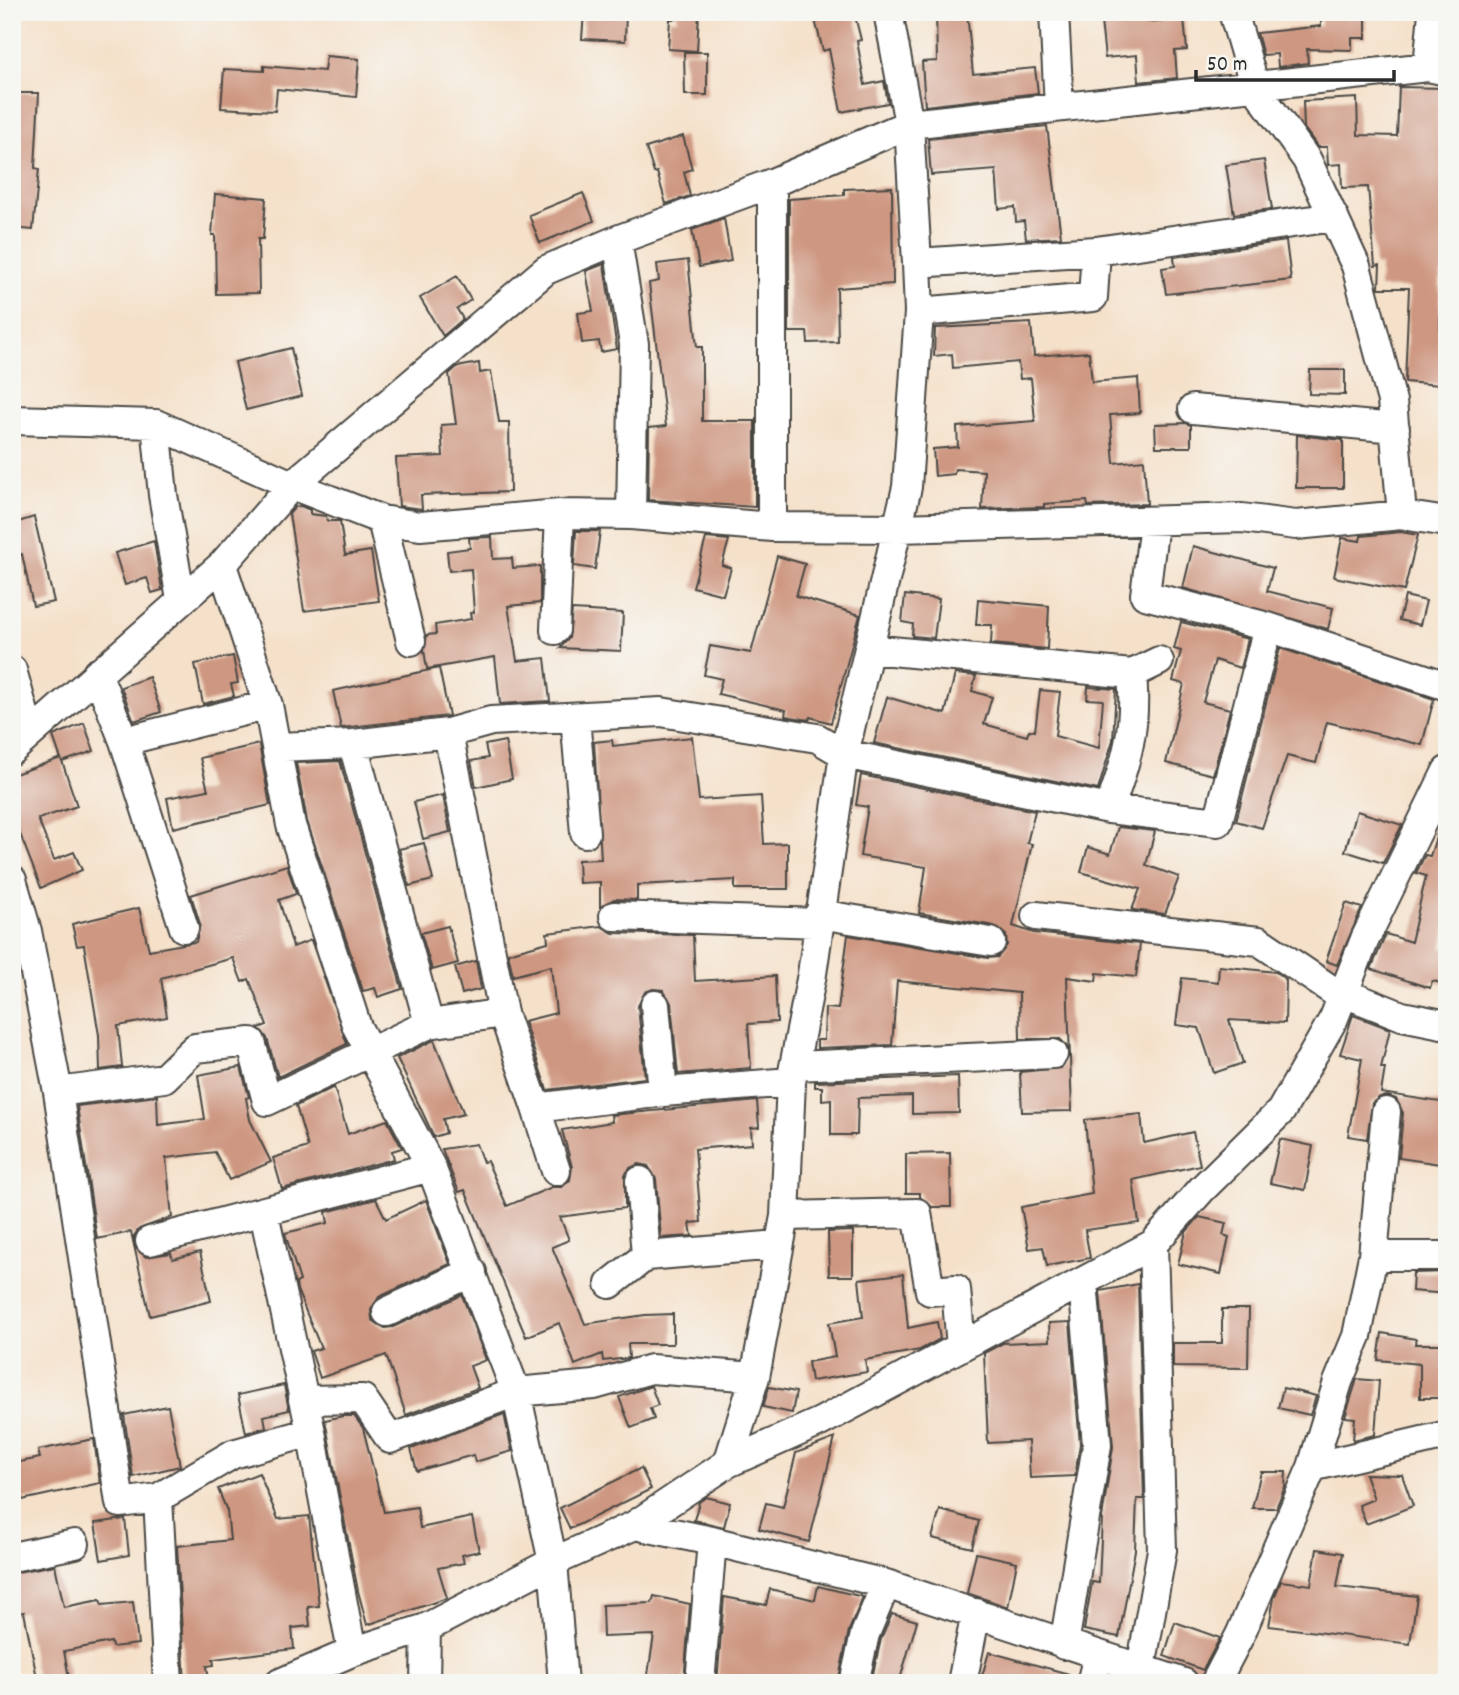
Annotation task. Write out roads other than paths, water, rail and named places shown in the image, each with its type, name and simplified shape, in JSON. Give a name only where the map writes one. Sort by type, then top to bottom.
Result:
[{"type":"street","points":[[728,1463],[755,1377],[785,1216],[793,1074],[844,754],[907,487],[919,312],[909,124],[888,12]]},
{"type":"street","points":[[1054,12],[1059,107]]},
{"type":"street","points":[[1233,12],[1255,87],[1307,160],[1356,266],[1392,401],[1402,515]]},
{"type":"street","points":[[21,742],[222,565],[292,485],[546,270],[617,240],[772,183],[909,124],[1437,69],[1433,12]]},
{"type":"street","points":[[772,183],[772,527]]},
{"type":"street","points":[[917,263],[1096,251],[1334,217]]},
{"type":"street","points":[[617,240],[634,344],[631,515]]},
{"type":"street","points":[[919,312],[1093,297],[1096,251]]},
{"type":"street","points":[[1193,409],[1395,428]]},
{"type":"street","points":[[12,420],[156,424],[292,485],[382,520],[420,526],[560,514],[631,515],[772,527],[899,528],[1154,523],[1242,518],[1296,526],[1402,515],[1447,522]]},
{"type":"street","points":[[156,424],[163,495],[181,600]]},
{"type":"street","points":[[555,630],[560,514]]},
{"type":"street","points":[[382,520],[411,641]]},
{"type":"street","points":[[1154,523],[1145,595],[1268,627],[1447,686]]},
{"type":"street","points":[[222,565],[268,705],[291,825],[357,1027],[431,1167],[516,1392],[553,1562],[563,1683]]},
{"type":"street","points":[[277,747],[353,744],[448,733],[491,721],[661,712],[817,738],[844,754],[1109,809],[1218,822],[1268,627]]},
{"type":"street","points":[[870,649],[1132,674],[1159,661]]},
{"type":"street","points":[[12,670],[21,742]]},
{"type":"street","points":[[97,673],[124,741],[184,928]]},
{"type":"street","points":[[1109,809],[1129,756],[1136,710],[1132,674]]},
{"type":"street","points":[[124,741],[268,705]]},
{"type":"street","points":[[575,717],[585,833]]},
{"type":"street","points":[[448,733],[503,1013],[556,1171]]},
{"type":"street","points":[[353,744],[429,1024]]},
{"type":"street","points":[[280,1683],[352,1652],[426,1628],[553,1562],[635,1525],[728,1463],[820,1422],[1153,1244],[1202,1189],[1281,1111],[1334,1018],[1366,939],[1447,771]]},
{"type":"street","points":[[12,880],[20,933],[58,1092],[120,1503],[158,1498],[233,1454],[311,1432]]},
{"type":"street","points":[[614,916],[819,918],[991,942]]},
{"type":"street","points":[[1036,916],[1259,942],[1343,995],[1402,1016],[1447,1025]]},
{"type":"street","points":[[655,1005],[663,1092]]},
{"type":"street","points":[[58,1092],[164,1078],[195,1048],[251,1042],[267,1101],[429,1024],[503,1013]]},
{"type":"street","points":[[536,1108],[793,1074],[1054,1054]]},
{"type":"street","points":[[1215,1683],[1240,1635],[1312,1467],[1338,1382],[1357,1336],[1373,1256],[1386,1112]]},
{"type":"street","points":[[149,1241],[264,1213],[431,1167]]},
{"type":"street","points":[[640,1181],[646,1256]]},
{"type":"street","points":[[264,1213],[311,1432],[352,1652]]},
{"type":"street","points":[[785,1216],[917,1213],[930,1292],[956,1289],[961,1347]]},
{"type":"street","points":[[1141,1668],[1162,1550],[1153,1244]]},
{"type":"street","points":[[610,1284],[646,1256],[778,1245]]},
{"type":"street","points":[[1373,1256],[1444,1256]]},
{"type":"street","points":[[387,1312],[472,1272]]},
{"type":"street","points":[[1064,1645],[1097,1445],[1083,1282]]},
{"type":"street","points":[[303,1400],[363,1399],[390,1439],[516,1392],[594,1385],[651,1369],[755,1377]]},
{"type":"street","points":[[1312,1467],[1447,1435]]},
{"type":"street","points":[[158,1498],[168,1683]]},
{"type":"street","points":[[635,1525],[886,1584],[1064,1645],[1095,1669],[1141,1668],[1184,1683]]},
{"type":"street","points":[[701,1683],[712,1541]]},
{"type":"street","points":[[12,1557],[75,1544]]},
{"type":"street","points":[[854,1683],[865,1634],[886,1584]]},
{"type":"street","points":[[962,1683],[976,1613]]},
{"type":"street","points":[[425,1683],[426,1628]]}]
